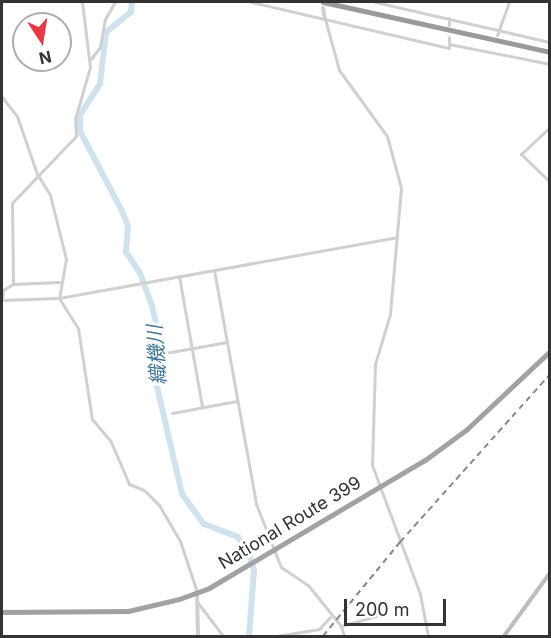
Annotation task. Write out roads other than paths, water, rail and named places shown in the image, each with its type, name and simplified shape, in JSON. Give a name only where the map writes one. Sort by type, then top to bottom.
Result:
[{"type":"highway","points":[[323,4],[549,52]]},
{"type":"highway","name":"National Route 399","points":[[2,612],[128,611],[197,592],[256,561],[379,488],[467,429],[549,351]]},
{"type":"main road","points":[[504,636],[549,573]]},
{"type":"street","points":[[13,284],[12,203],[37,174],[76,136],[75,118],[88,83],[91,59],[82,2]]},
{"type":"street","points":[[91,59],[100,47],[105,19],[115,2]]},
{"type":"street","points":[[251,2],[448,48],[449,37]]},
{"type":"street","points":[[375,2],[549,42]]},
{"type":"street","points":[[497,35],[509,2]]},
{"type":"street","points":[[323,4],[339,70],[392,148],[402,197],[390,314],[374,370],[372,465],[420,594],[428,636]]},
{"type":"street","points":[[449,18],[449,25]]},
{"type":"street","points":[[449,44],[549,64]]},
{"type":"street","points":[[494,54],[495,47]]},
{"type":"street","points":[[2,97],[17,116],[37,174],[50,195],[65,251],[66,267],[59,282],[58,298],[78,328],[92,419],[111,442],[129,484],[144,490],[159,505],[180,541],[197,592],[198,636]]},
{"type":"street","points":[[549,126],[521,154],[549,182]]},
{"type":"street","points":[[59,282],[13,284],[3,290],[2,300],[58,298],[397,237]]},
{"type":"street","points":[[214,270],[256,504],[281,567],[308,585],[330,617],[341,626],[344,636]]},
{"type":"street","points":[[179,276],[202,407]]},
{"type":"street","points":[[165,353],[227,342]]},
{"type":"street","points":[[172,413],[237,401]]},
{"type":"street","points":[[197,602],[223,636]]},
{"type":"street","points":[[341,626],[376,616]]},
{"type":"street","points":[[276,636],[319,629],[330,617]]},
{"type":"waterway","name":"織機川","points":[[132,2],[131,12],[106,32],[100,84],[80,115],[80,131],[123,213],[128,227],[126,252],[140,273],[152,306],[157,327],[155,378],[182,494],[204,524],[238,537],[250,557],[254,571],[249,636]]},
{"type":"waterway","points":[[2,216],[2,226]]},
{"type":"railway","points":[[323,636],[400,542],[550,374]]}]
